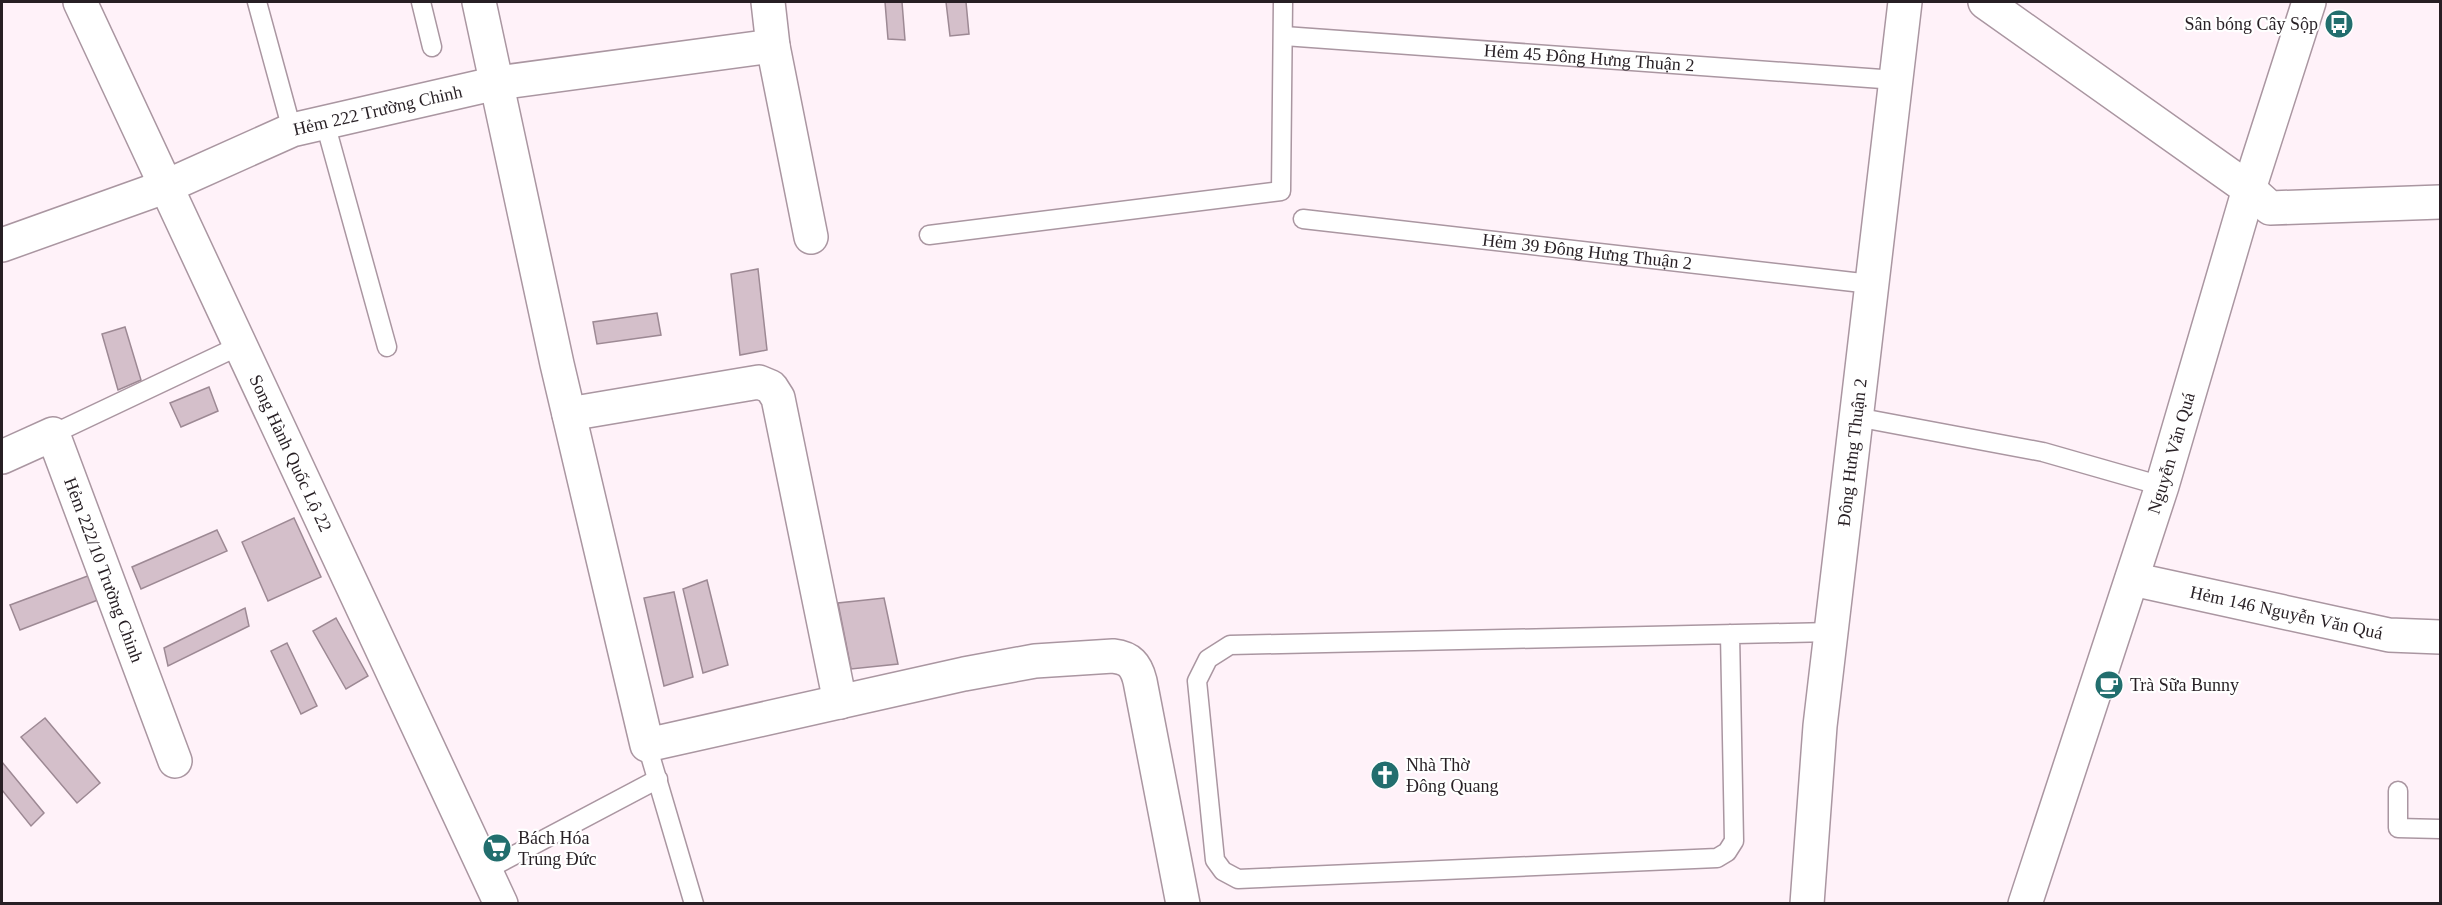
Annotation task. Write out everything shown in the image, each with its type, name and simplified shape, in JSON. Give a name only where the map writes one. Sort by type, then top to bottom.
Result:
[{"type":"street","name":"Song Hành Quốc Lộ 22","points":[[80,2],[499,902]]},
{"type":"street","points":[[479,2],[569,414],[647,745],[1035,661],[1113,656],[1125,658],[1136,667],[1140,681],[1183,903]]},
{"type":"street","points":[[768,2],[773,46],[811,237]]},
{"type":"street","name":"Đông Hưng Thuận 2","points":[[1807,903],[1820,726],[1905,2]]},
{"type":"street","points":[[1985,2],[2248,189],[2270,208],[2440,202]]},
{"type":"street","name":"Nguyễn Văn Quá","points":[[2025,903],[2163,486],[2248,189],[2309,2]]},
{"type":"street","name":"Hẻm 222 Trường Chinh","points":[[2,245],[167,186],[292,130],[497,83],[773,46]]},
{"type":"street","points":[[569,414],[759,382],[771,387],[778,398],[840,702]]},
{"type":"street","points":[[2,457],[53,434]]},
{"type":"street","name":"Hẻm 222/10 Trường Chinh","points":[[53,434],[176,760]]},
{"type":"street","name":"Hẻm 146 Nguyễn Văn Quá","points":[[2132,579],[2389,635],[2440,637]]},
{"type":"lane","points":[[257,2],[292,130]]},
{"type":"lane","points":[[421,2],[432,47]]},
{"type":"lane","points":[[929,235],[1281,191],[1283,2]]},
{"type":"lane","name":"Hẻm 45 Đông Hưng Thuận 2","points":[[1284,36],[1896,80]]},
{"type":"lane","points":[[325,123],[387,347]]},
{"type":"lane","name":"Hẻm 39 Đông Hưng Thuận 2","points":[[1303,219],[1871,284]]},
{"type":"lane","points":[[53,434],[241,345]]},
{"type":"lane","points":[[1856,417],[2043,452],[2163,486]]},
{"type":"lane","points":[[1730,634],[1734,841],[1727,852],[1717,858],[1238,879],[1223,871],[1215,861],[1197,681],[1208,659],[1230,645],[1730,634],[1831,632]]},
{"type":"lane","points":[[647,745],[694,903]]},
{"type":"lane","points":[[486,870],[658,779]]},
{"type":"lane","points":[[2398,791],[2398,828],[2440,829]]},
{"type":"building","points":[[885,2],[902,2],[905,40],[888,39]]},
{"type":"building","points":[[946,2],[966,2],[969,34],[950,36]]},
{"type":"building","points":[[758,269],[767,350],[740,355],[731,274]]},
{"type":"building","points":[[657,313],[661,335],[597,344],[593,322]]},
{"type":"building","points":[[125,327],[141,380],[118,390],[102,334]]},
{"type":"building","points":[[209,387],[218,411],[181,427],[170,403]]},
{"type":"building","points":[[294,518],[321,577],[268,601],[242,542]]},
{"type":"building","points":[[217,530],[227,551],[141,589],[132,567]]},
{"type":"building","points":[[93,574],[103,598],[20,630],[10,605]]},
{"type":"building","points":[[707,580],[728,665],[703,673],[683,589]]},
{"type":"building","points":[[674,592],[693,677],[664,686],[644,598]]},
{"type":"building","points":[[884,598],[898,664],[851,669],[838,603]]},
{"type":"building","points":[[245,608],[249,626],[168,666],[164,648]]},
{"type":"building","points":[[336,618],[368,676],[346,689],[313,631]]},
{"type":"building","points":[[287,643],[317,706],[301,714],[271,651]]},
{"type":"building","points":[[45,718],[100,783],[77,803],[21,737]]},
{"type":"building","points":[[2,762],[44,813],[31,826],[2,790]]},
{"type":"place","name":"Sân bóng Cây Sộp","points":[[2339,24]]},
{"type":"place","name":"Trà Sữa Bunny","points":[[2109,685]]},
{"type":"place","name":"Nhà Thờ Đông Quang","points":[[1385,775]]},
{"type":"place","name":"Bách Hóa Trung Đức","points":[[497,848]]}]
